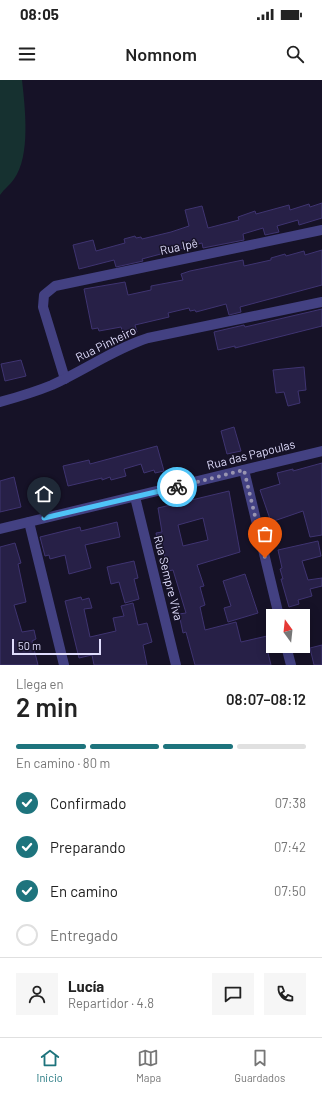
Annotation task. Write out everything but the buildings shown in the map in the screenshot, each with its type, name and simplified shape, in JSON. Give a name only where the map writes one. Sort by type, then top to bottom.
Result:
[{"type":"street","name":"Rua Ipê","points":[[65,379],[43,306],[44,295],[55,286],[322,230]]},
{"type":"street","name":"Rua Pinheiro","points":[[0,402],[25,395],[65,379],[134,343],[148,338],[322,302]]},
{"type":"street","name":"Rua das Papoulas","points":[[0,529],[322,451]]},
{"type":"street","points":[[244,470],[277,609]]},
{"type":"street","name":"Rua Sempre Viva","points":[[135,497],[176,665]]},
{"type":"street","points":[[29,522],[64,665]]},
{"type":"street","points":[[288,653],[291,665]]},
{"type":"green space","points":[[0,80],[22,80],[26,131],[23,158],[19,169],[12,181],[0,195]]},
{"type":"way so far","points":[[177,487],[244,470],[265,558]]},
{"type":"route","points":[[44,518],[177,487]]}]
